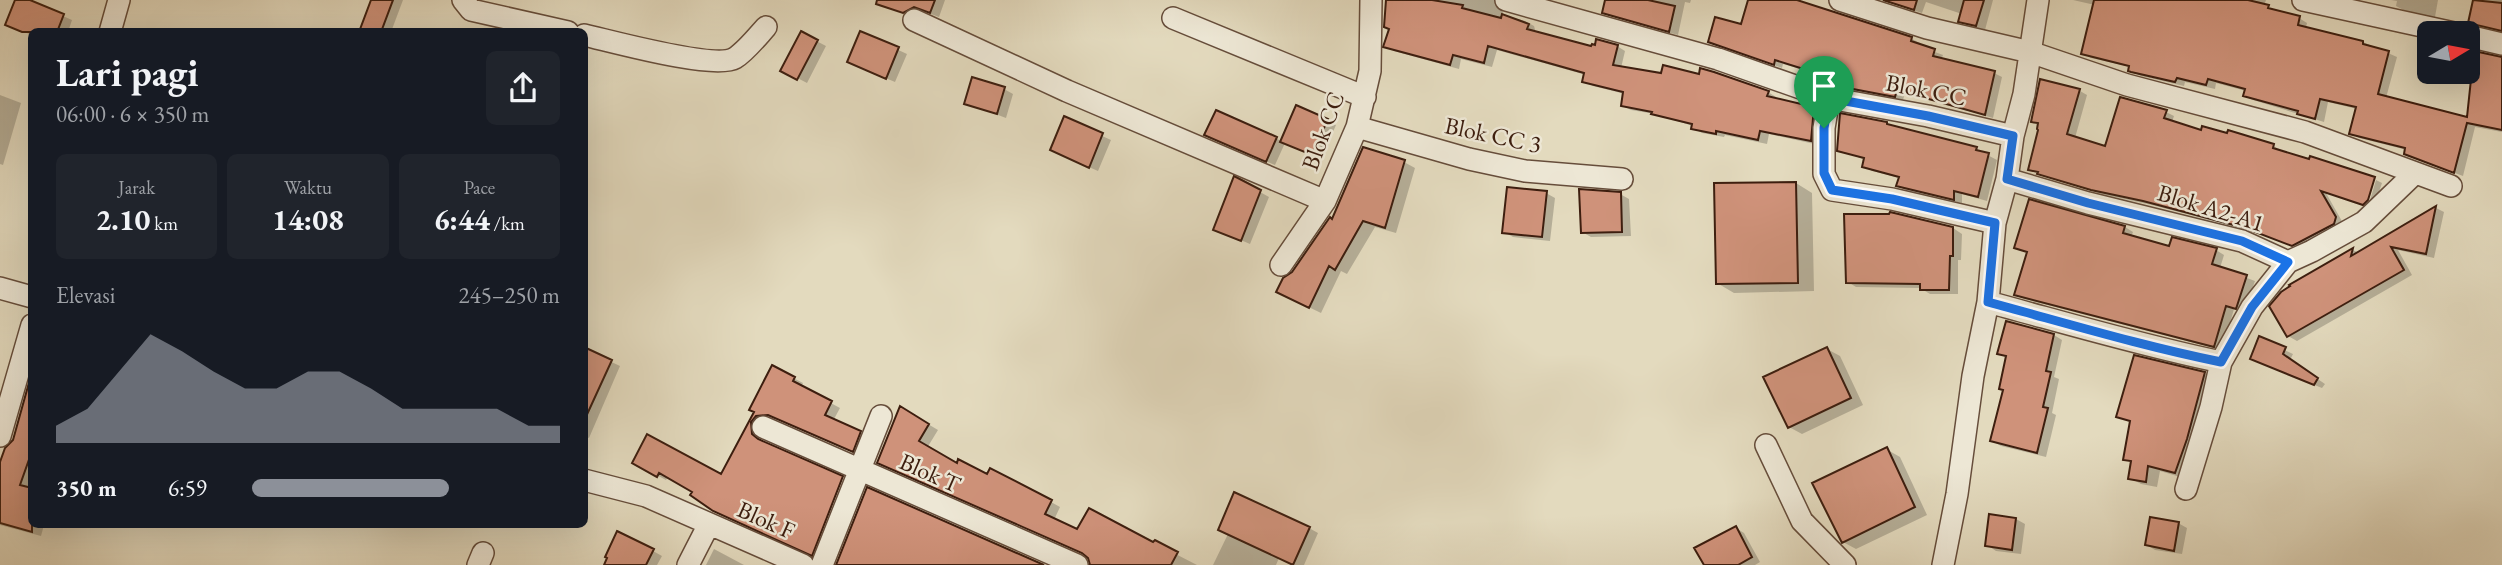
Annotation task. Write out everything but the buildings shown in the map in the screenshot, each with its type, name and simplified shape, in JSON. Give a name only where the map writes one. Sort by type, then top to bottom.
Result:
[{"type":"street","points":[[111,28],[119,0]]},
{"type":"street","points":[[463,0],[471,10],[550,28]]},
{"type":"street","name":"Blok CC","points":[[1281,265],[1325,201],[1357,127],[1370,71],[1371,0]]},
{"type":"street","name":"Blok CC","points":[[1506,0],[1718,60],[1829,98],[1928,116],[2013,136]]},
{"type":"street","points":[[1840,0],[1927,28],[2030,52],[2127,85],[2305,132],[2451,186]]},
{"type":"street","points":[[1942,565],[1957,494],[1973,376],[1988,302],[1995,223],[2024,94],[2038,0]]},
{"type":"street","points":[[2304,0],[2417,25]]},
{"type":"street","points":[[1173,18],[1365,97]]},
{"type":"street","points":[[914,20],[1067,91],[1325,201]]},
{"type":"street","points":[[588,36],[720,62],[734,58],[766,27]]},
{"type":"street","points":[[2480,39],[2502,44]]},
{"type":"street","points":[[1829,98],[1824,128],[1824,173],[1832,190],[1892,199],[1995,223]]},
{"type":"street","name":"Blok CC 3","points":[[1357,127],[1469,159],[1525,171],[1622,179]]},
{"type":"street","points":[[2186,489],[2211,407],[2221,362],[2252,307],[2288,262],[2364,222],[2415,173]]},
{"type":"street","name":"Blok A2-A1","points":[[2007,179],[2088,203],[2242,241],[2288,262]]},
{"type":"street","points":[[0,288],[28,296]]},
{"type":"street","points":[[1988,302],[2153,348],[2221,362]]},
{"type":"street","points":[[0,436],[28,339]]},
{"type":"street","points":[[822,565],[881,416]]},
{"type":"street","name":"Blok T","points":[[763,427],[1077,565]]},
{"type":"street","points":[[1766,445],[1802,521],[1844,565]]},
{"type":"street","name":"Blok F","points":[[588,481],[646,496],[803,565]]},
{"type":"street","points":[[688,565],[709,524]]},
{"type":"route","points":[[1829,98],[1928,116],[2013,136],[2007,179],[2088,203],[2242,241],[2288,262],[2252,307],[2221,362],[2153,348],[1988,302],[1995,223],[1892,199],[1832,190],[1824,173],[1824,128],[1829,98]]}]
